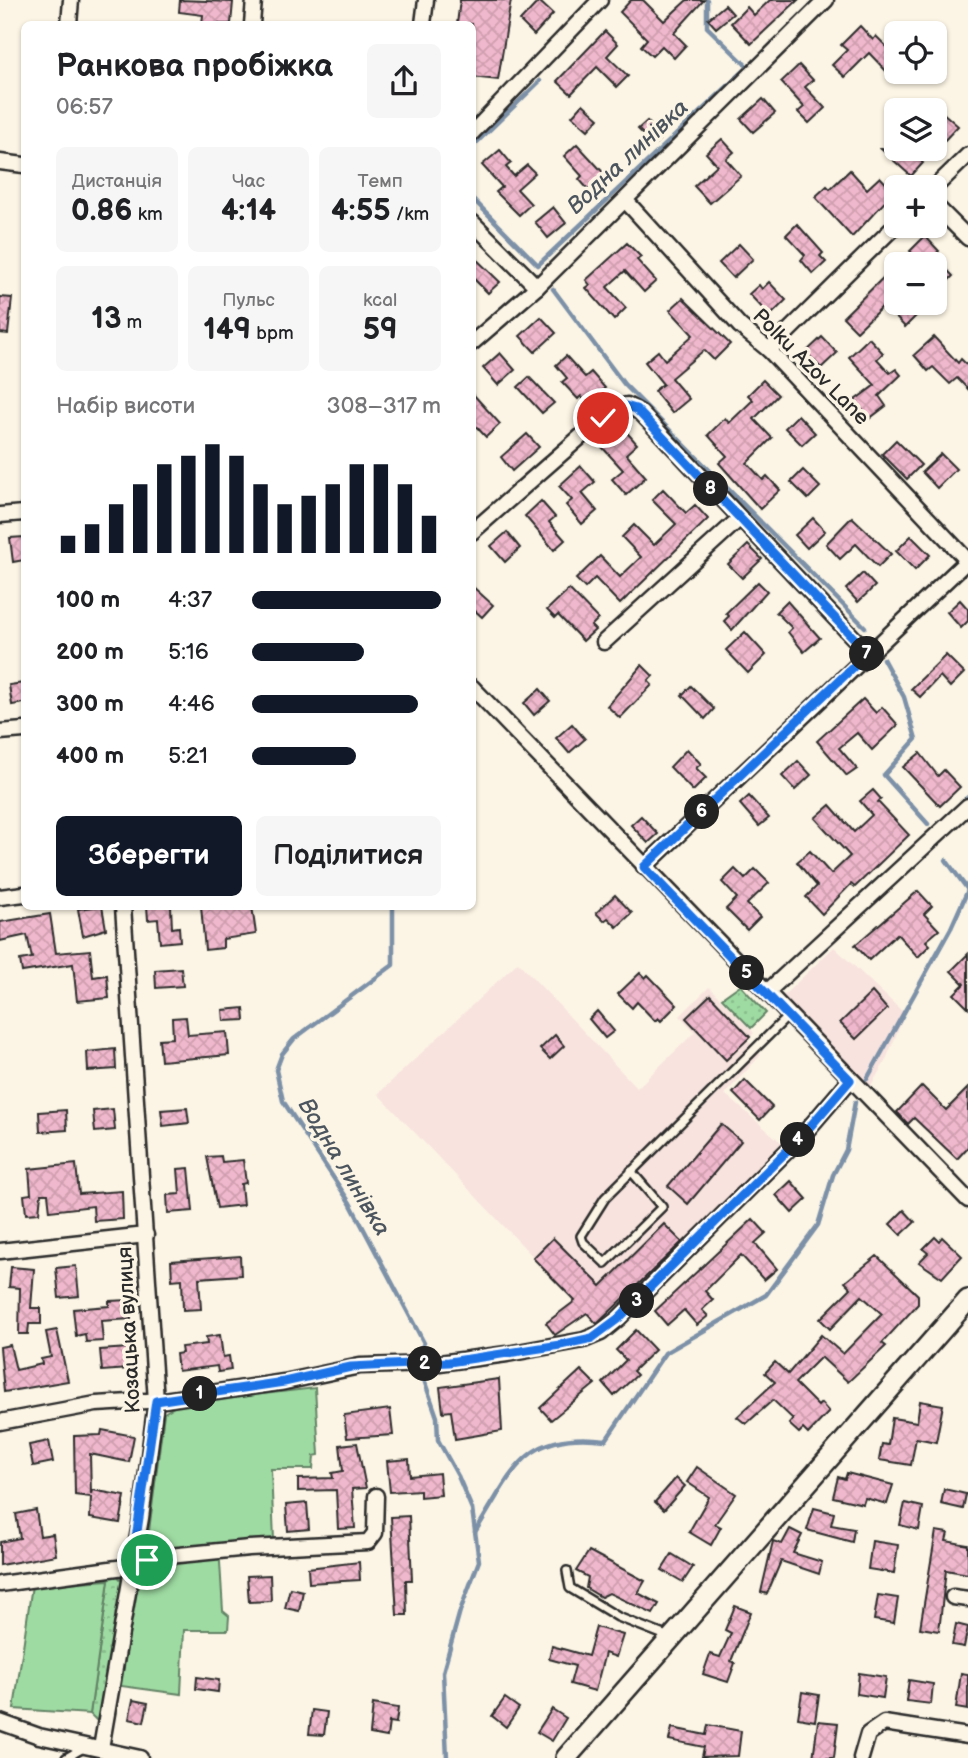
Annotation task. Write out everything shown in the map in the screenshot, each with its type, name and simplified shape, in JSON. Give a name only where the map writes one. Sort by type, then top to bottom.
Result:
[{"type":"street","points":[[69,21],[71,0]]},
{"type":"street","points":[[252,21],[254,0]]},
{"type":"street","points":[[423,21],[426,0]]},
{"type":"street","points":[[476,129],[600,0]]},
{"type":"street","points":[[476,340],[537,287],[626,201],[826,0]]},
{"type":"street","points":[[947,175],[968,155]]},
{"type":"street","points":[[0,162],[21,165]]},
{"type":"street","name":"Polku Azov Lane","points":[[626,201],[740,326],[769,350],[968,560]]},
{"type":"street","points":[[947,217],[968,238]]},
{"type":"street","points":[[476,226],[537,287]]},
{"type":"street","points":[[769,350],[884,237]]},
{"type":"street","points":[[476,528],[610,411],[627,405],[648,420],[738,519],[868,653]]},
{"type":"street","points":[[0,515],[21,513]]},
{"type":"street","points":[[604,642],[738,519]]},
{"type":"street","points":[[644,867],[968,560]]},
{"type":"street","points":[[476,691],[968,1200]]},
{"type":"street","points":[[0,732],[21,730]]},
{"type":"street","points":[[767,992],[968,806]]},
{"type":"street","points":[[0,897],[21,894]]},
{"type":"street","name":"Козацька вулиця","points":[[95,1747],[132,1566],[156,1401],[123,910]]},
{"type":"street","points":[[0,1422],[96,1404],[156,1401],[360,1366],[432,1364],[485,1357],[575,1342],[601,1333],[802,1136],[850,1080]]},
{"type":"street","points":[[0,1251],[146,1234]]},
{"type":"street","points":[[566,1758],[968,1300]]},
{"type":"street","points":[[0,1584],[132,1566],[159,1557],[249,1548],[368,1542],[375,1533],[376,1496]]},
{"type":"street","points":[[953,1597],[968,1600]]},
{"type":"street","points":[[0,1722],[39,1736],[141,1758]]},
{"type":"street","points":[[861,1758],[868,1734],[884,1723],[968,1735]]},
{"type":"lane","points":[[631,1171],[662,1208],[605,1263],[583,1242],[582,1233],[598,1206],[631,1171],[789,1015]]},
{"type":"lane","points":[[566,1571],[570,1588],[618,1617],[671,1638]]},
{"type":"lane","points":[[66,1758],[95,1747]]},
{"type":"shaded area","points":[[834,947],[905,1014],[885,1062],[870,1087],[782,997]]},
{"type":"shaded area","points":[[518,962],[637,1088],[695,1032],[680,1016],[709,987],[754,1033],[747,1040],[761,1055],[725,1094],[782,1143],[599,1326],[378,1094]]},
{"type":"green space","points":[[740,985],[766,1013],[751,1028],[722,998]]},
{"type":"green space","points":[[315,1388],[319,1455],[314,1456],[313,1469],[271,1469],[274,1540],[219,1546],[223,1611],[229,1616],[228,1630],[184,1630],[181,1694],[121,1686],[139,1571],[155,1552],[149,1548],[148,1539],[164,1413],[179,1404]]},
{"type":"green space","points":[[113,1570],[122,1581],[123,1591],[98,1722],[90,1714],[109,1580],[79,1582],[79,1578]]},
{"type":"green space","points":[[109,1580],[90,1714],[14,1709],[32,1585]]},
{"type":"building","points":[[180,0],[233,2],[231,21],[202,21],[203,15],[179,12]]},
{"type":"building","points":[[460,0],[511,0],[498,80],[476,77],[476,21],[457,21]]},
{"type":"building","points":[[631,0],[643,0],[664,21],[687,0],[704,0],[674,33],[686,45],[674,58],[662,46],[652,56],[641,46],[647,39],[620,12]]},
{"type":"building","points":[[770,0],[798,0],[751,44],[731,23],[747,7],[754,15]]},
{"type":"building","points":[[539,1],[553,14],[534,35],[520,21]]},
{"type":"building","points":[[725,5],[733,14],[716,28],[708,19]]},
{"type":"building","points":[[860,26],[873,40],[876,36],[884,44],[884,69],[869,53],[845,77],[832,65],[847,50],[841,45]]},
{"type":"building","points":[[605,31],[618,44],[607,56],[628,76],[617,87],[597,67],[571,94],[557,81]]},
{"type":"building","points":[[799,65],[813,80],[805,87],[825,108],[809,123],[798,112],[804,107],[781,82]]},
{"type":"building","points":[[763,99],[775,113],[753,132],[741,119]]},
{"type":"building","points":[[583,104],[599,118],[588,130],[572,116]]},
{"type":"building","points":[[947,116],[958,126],[947,138]]},
{"type":"building","points":[[647,121],[662,137],[654,145],[638,129]]},
{"type":"building","points":[[722,139],[734,152],[726,159],[741,176],[710,203],[694,186],[717,165],[706,153]]},
{"type":"building","points":[[577,144],[610,180],[593,195],[579,179],[582,176],[564,156]]},
{"type":"building","points":[[500,150],[511,163],[506,167],[514,176],[527,165],[535,173],[517,189],[531,204],[519,215],[496,192],[502,187],[482,165]]},
{"type":"building","points":[[894,161],[923,163],[910,175]]},
{"type":"building","points":[[850,170],[867,189],[880,177],[884,181],[884,203],[852,237],[815,197],[827,186],[830,189]]},
{"type":"building","points":[[553,207],[566,223],[548,238],[535,222]]},
{"type":"building","points":[[797,224],[823,253],[820,256],[826,262],[813,274],[801,260],[805,255],[786,235]]},
{"type":"building","points":[[923,238],[927,238],[939,251],[911,252]]},
{"type":"building","points":[[627,243],[641,257],[637,260],[656,281],[644,292],[625,271],[607,287],[626,308],[614,320],[586,288],[590,285],[586,280]]},
{"type":"building","points":[[739,244],[753,259],[733,278],[719,263]]},
{"type":"building","points":[[476,259],[500,282],[488,293],[476,281]]},
{"type":"building","points":[[947,270],[953,276],[947,282]]},
{"type":"building","points":[[884,277],[884,305],[857,331],[843,317]]},
{"type":"building","points":[[769,282],[786,300],[770,316],[749,294],[759,285],[762,289]]},
{"type":"building","points":[[0,297],[12,298],[8,334],[0,333]]},
{"type":"building","points":[[683,298],[730,344],[714,360],[704,350],[671,378],[689,399],[672,413],[654,391],[663,384],[645,362],[658,351],[665,360],[693,335],[670,310]]},
{"type":"building","points":[[894,315],[917,315],[905,327]]},
{"type":"building","points":[[541,317],[556,333],[535,352],[520,336]]},
{"type":"building","points":[[822,337],[837,353],[821,368],[806,352]]},
{"type":"building","points":[[934,337],[958,363],[961,359],[968,366],[968,389],[957,378],[950,384],[933,367],[928,371],[914,355]]},
{"type":"building","points":[[869,338],[883,353],[877,359],[890,373],[896,369],[901,375],[879,396],[886,406],[869,419],[855,400],[875,385],[849,357]]},
{"type":"building","points":[[500,353],[515,370],[498,385],[483,368]]},
{"type":"building","points":[[566,356],[585,377],[591,372],[605,388],[587,404],[581,396],[578,399],[562,382],[567,378],[556,365]]},
{"type":"building","points":[[529,377],[554,403],[542,413],[518,387]]},
{"type":"building","points":[[763,380],[778,395],[754,419],[772,438],[747,463],[763,480],[767,476],[780,490],[760,509],[719,463],[727,456],[708,435],[725,418],[729,423],[753,400],[748,395]]},
{"type":"building","points":[[476,397],[500,424],[486,437],[476,426]]},
{"type":"building","points":[[798,415],[815,433],[802,445],[785,428]]},
{"type":"building","points":[[623,428],[637,444],[626,454],[646,477],[626,495],[612,479],[623,470],[602,447]]},
{"type":"building","points":[[527,434],[539,447],[512,471],[501,457]]},
{"type":"building","points":[[896,440],[921,465],[907,479],[882,454]]},
{"type":"building","points":[[941,454],[956,469],[937,488],[922,472]]},
{"type":"building","points":[[581,466],[595,482],[582,493],[597,511],[582,524],[566,505],[572,500],[559,486]]},
{"type":"building","points":[[803,470],[820,487],[808,499],[791,482]]},
{"type":"building","points":[[663,489],[686,513],[695,505],[708,519],[620,604],[595,578],[585,588],[576,579],[600,556],[620,577],[641,557],[622,537],[634,525],[654,545],[676,524],[652,500]]},
{"type":"building","points":[[541,501],[555,517],[549,522],[565,540],[554,550],[525,516]]},
{"type":"building","points":[[852,517],[891,554],[878,567],[856,544],[840,559],[826,544]]},
{"type":"building","points":[[813,518],[825,531],[807,548],[795,535]]},
{"type":"building","points":[[507,532],[520,548],[505,562],[491,546]]},
{"type":"building","points":[[911,536],[930,555],[915,570],[896,551]]},
{"type":"building","points":[[21,537],[21,561],[13,562],[10,538]]},
{"type":"building","points":[[748,545],[762,559],[742,578],[728,564]]},
{"type":"building","points":[[863,573],[875,586],[858,602],[846,589]]},
{"type":"building","points":[[758,582],[767,591],[732,630],[724,621],[729,616],[726,613]]},
{"type":"building","points":[[569,589],[598,619],[591,626],[595,630],[583,641],[558,615],[555,618],[547,610]]},
{"type":"building","points":[[476,590],[493,605],[482,617],[476,612]]},
{"type":"building","points":[[960,600],[968,609],[968,621],[961,628],[947,612]]},
{"type":"building","points":[[787,601],[820,638],[804,652],[788,632],[792,628],[776,612]]},
{"type":"building","points":[[745,632],[766,655],[748,673],[726,650]]},
{"type":"building","points":[[946,655],[964,673],[950,687],[940,676],[920,697],[911,689]]},
{"type":"building","points":[[642,665],[653,676],[648,681],[652,685],[620,718],[607,706]]},
{"type":"building","points":[[21,683],[21,704],[12,705],[9,685]]},
{"type":"building","points":[[691,686],[714,709],[705,719],[682,695]]},
{"type":"building","points":[[540,689],[550,701],[534,715],[524,703]]},
{"type":"building","points":[[863,699],[876,713],[882,707],[898,725],[872,750],[857,733],[839,748],[857,769],[847,776],[817,741]]},
{"type":"building","points":[[572,724],[585,739],[569,753],[556,738]]},
{"type":"building","points":[[687,749],[701,764],[696,768],[706,778],[693,791],[670,767]]},
{"type":"building","points":[[920,753],[938,776],[944,770],[960,787],[940,806],[903,767]]},
{"type":"building","points":[[798,761],[811,775],[795,790],[782,776]]},
{"type":"building","points":[[873,790],[881,799],[878,802],[909,835],[855,887],[851,884],[822,914],[806,897],[817,886],[797,862],[810,851],[831,874],[850,856],[815,818],[830,805],[854,832],[872,815],[860,801]]},
{"type":"building","points":[[749,796],[769,818],[759,826],[740,804]]},
{"type":"building","points":[[641,816],[658,834],[648,843],[631,825]]},
{"type":"building","points":[[735,869],[745,879],[755,869],[769,883],[747,904],[760,917],[747,930],[726,909],[737,898],[722,882]]},
{"type":"building","points":[[918,891],[932,906],[924,914],[939,930],[926,941],[930,945],[918,957],[897,934],[869,960],[855,945]]},
{"type":"building","points":[[615,895],[632,913],[617,927],[608,918],[604,921],[596,913]]},
{"type":"building","points":[[78,910],[103,910],[106,929],[83,936]]},
{"type":"building","points":[[147,910],[171,910],[172,928],[179,927],[180,941],[160,943],[158,919],[148,920]]},
{"type":"building","points":[[201,910],[253,910],[256,934],[223,939],[223,948],[205,950]]},
{"type":"building","points":[[50,914],[56,953],[90,950],[93,977],[107,975],[109,998],[77,1001],[73,964],[22,972],[20,960],[32,958],[27,935],[0,941],[0,922]]},
{"type":"building","points":[[968,954],[968,1008],[954,994],[964,984],[951,971]]},
{"type":"building","points":[[181,968],[183,986],[156,988],[155,970]]},
{"type":"building","points":[[640,973],[645,978],[648,975],[677,1005],[661,1021],[658,1018],[655,1021],[637,1002],[632,1008],[618,994]]},
{"type":"building","points":[[872,992],[887,1009],[856,1039],[840,1023]]},
{"type":"building","points":[[710,995],[750,1037],[726,1060],[686,1018]]},
{"type":"building","points":[[244,1008],[245,1020],[224,1021],[223,1010]]},
{"type":"building","points":[[597,1011],[614,1031],[605,1038],[589,1019]]},
{"type":"building","points":[[186,1017],[188,1035],[227,1032],[229,1055],[161,1061],[159,1039],[173,1038],[172,1018]]},
{"type":"building","points":[[555,1035],[564,1046],[550,1059],[540,1049]]},
{"type":"building","points":[[115,1049],[116,1069],[88,1071],[87,1052]]},
{"type":"building","points":[[745,1080],[772,1107],[760,1120],[733,1093]]},
{"type":"building","points":[[922,1086],[946,1110],[968,1088],[968,1147],[957,1159],[914,1118],[908,1124],[897,1112]]},
{"type":"building","points":[[187,1108],[189,1123],[163,1126],[161,1110]]},
{"type":"building","points":[[113,1109],[115,1130],[95,1132],[93,1111]]},
{"type":"building","points":[[66,1110],[67,1130],[40,1132],[39,1112]]},
{"type":"building","points":[[721,1124],[741,1141],[688,1204],[668,1186]]},
{"type":"building","points":[[221,1156],[222,1162],[243,1160],[246,1183],[241,1184],[243,1205],[217,1208],[207,1157]]},
{"type":"building","points":[[76,1164],[79,1194],[122,1191],[123,1219],[94,1221],[93,1206],[50,1211],[48,1194],[41,1194],[39,1213],[26,1214],[24,1195],[31,1194],[29,1169]]},
{"type":"building","points":[[189,1168],[193,1211],[168,1213],[167,1195],[180,1194],[178,1169]]},
{"type":"building","points":[[791,1181],[807,1199],[792,1213],[776,1195]]},
{"type":"building","points":[[904,1210],[915,1222],[901,1235],[890,1224]]},
{"type":"building","points":[[753,1219],[766,1233],[755,1243],[777,1269],[764,1280],[741,1255],[705,1291],[713,1300],[702,1310],[708,1316],[697,1325],[684,1310],[667,1325],[655,1311]]},
{"type":"building","points":[[664,1224],[682,1242],[597,1324],[587,1313],[555,1335],[546,1323],[575,1301],[533,1258],[553,1238],[601,1286]]},
{"type":"building","points":[[935,1237],[939,1241],[942,1237],[962,1256],[942,1278],[919,1262],[928,1253],[923,1249]]},
{"type":"building","points":[[240,1256],[241,1275],[199,1278],[201,1309],[183,1310],[182,1279],[172,1280],[171,1261]]},
{"type":"building","points":[[877,1256],[918,1295],[918,1304],[882,1343],[886,1346],[848,1382],[821,1357],[795,1383],[818,1406],[821,1403],[829,1412],[808,1434],[803,1429],[799,1433],[789,1424],[793,1419],[773,1400],[746,1424],[737,1417],[775,1382],[765,1373],[775,1362],[788,1374],[821,1335],[843,1354],[882,1314],[862,1296],[830,1329],[820,1319],[851,1288],[845,1282]]},
{"type":"building","points":[[76,1266],[79,1296],[59,1298],[56,1268]]},
{"type":"building","points":[[11,1267],[34,1269],[31,1308],[41,1308],[41,1324],[29,1324],[28,1334],[19,1334],[20,1288],[9,1287]]},
{"type":"building","points":[[130,1300],[131,1319],[101,1321],[103,1341],[86,1342],[85,1334],[76,1336],[73,1309],[109,1306],[109,1301]]},
{"type":"building","points":[[57,1330],[68,1381],[4,1392],[0,1347],[10,1345],[16,1370],[42,1364],[41,1359],[51,1357],[46,1332]]},
{"type":"building","points":[[636,1330],[655,1350],[633,1371],[637,1375],[614,1396],[603,1383],[626,1360],[616,1350]]},
{"type":"building","points":[[220,1335],[223,1357],[229,1356],[231,1370],[218,1372],[217,1366],[178,1371],[176,1354],[182,1353],[181,1347],[207,1344],[206,1337]]},
{"type":"building","points":[[128,1348],[129,1369],[102,1371],[100,1350]]},
{"type":"building","points":[[581,1370],[595,1384],[551,1420],[540,1408]]},
{"type":"building","points":[[499,1379],[502,1431],[455,1439],[451,1411],[443,1412],[440,1387]]},
{"type":"building","points":[[920,1401],[943,1405],[936,1442],[916,1438],[911,1465],[879,1460],[882,1444],[888,1445],[892,1418],[917,1422]]},
{"type":"building","points":[[390,1409],[393,1435],[347,1438],[344,1415]]},
{"type":"building","points":[[102,1430],[134,1436],[129,1462],[90,1454],[91,1494],[92,1490],[125,1496],[120,1523],[90,1518],[91,1497],[75,1495],[74,1436],[101,1435]]},
{"type":"building","points":[[49,1441],[53,1462],[33,1466],[29,1445]]},
{"type":"building","points":[[357,1443],[366,1488],[352,1489],[355,1528],[338,1529],[336,1490],[298,1491],[298,1479],[333,1478],[332,1473],[343,1471],[340,1445]]},
{"type":"building","points":[[409,1459],[410,1476],[439,1473],[441,1495],[420,1497],[420,1490],[390,1492],[387,1461]]},
{"type":"building","points":[[697,1467],[736,1494],[715,1524],[721,1527],[711,1545],[689,1532],[709,1497],[687,1482]]},
{"type":"building","points":[[847,1473],[893,1485],[887,1504],[865,1498],[863,1504],[833,1497],[838,1477],[845,1479]]},
{"type":"building","points":[[676,1478],[685,1486],[664,1510],[655,1502]]},
{"type":"building","points":[[944,1489],[966,1494],[963,1509],[941,1504]]},
{"type":"building","points":[[307,1503],[309,1529],[288,1531],[286,1505]]},
{"type":"building","points":[[905,1503],[923,1507],[919,1530],[900,1525]]},
{"type":"building","points":[[814,1508],[834,1513],[831,1525],[854,1529],[852,1542],[807,1530]]},
{"type":"building","points":[[36,1510],[40,1536],[53,1534],[56,1555],[0,1565],[0,1542],[20,1538],[16,1514]]},
{"type":"building","points":[[409,1516],[412,1580],[406,1580],[407,1615],[397,1615],[391,1517]]},
{"type":"building","points":[[790,1529],[802,1535],[793,1553],[822,1562],[819,1574],[781,1561],[767,1594],[761,1592],[773,1541],[782,1544]]},
{"type":"building","points":[[936,1531],[948,1533],[946,1541],[968,1545],[968,1574],[946,1570],[939,1631],[920,1628]]},
{"type":"building","points":[[872,1541],[898,1545],[894,1573],[868,1569]]},
{"type":"building","points":[[589,1551],[645,1581],[638,1593],[659,1604],[653,1614],[609,1593],[601,1597],[586,1588],[588,1577],[576,1571]]},
{"type":"building","points":[[672,1554],[693,1567],[683,1582],[662,1570]]},
{"type":"building","points":[[359,1562],[360,1580],[309,1583],[308,1568]]},
{"type":"building","points":[[270,1575],[271,1601],[249,1602],[247,1576]]},
{"type":"building","points":[[290,1588],[303,1591],[299,1611],[285,1608]]},
{"type":"building","points":[[878,1595],[898,1598],[894,1623],[874,1620]]},
{"type":"building","points":[[735,1606],[751,1612],[731,1661],[735,1663],[728,1682],[703,1674],[710,1654],[720,1657],[731,1633],[725,1630]]},
{"type":"building","points":[[956,1624],[968,1627],[964,1647],[952,1645]]},
{"type":"building","points":[[596,1627],[623,1635],[616,1657],[605,1653],[595,1691],[570,1684],[575,1666],[549,1659],[552,1646],[588,1656]]},
{"type":"building","points":[[859,1673],[886,1677],[883,1698],[857,1694]]},
{"type":"building","points":[[961,1673],[968,1674],[968,1710],[956,1708]]},
{"type":"building","points":[[197,1677],[219,1680],[218,1692],[196,1689]]},
{"type":"building","points":[[909,1680],[933,1684],[931,1704],[906,1701]]},
{"type":"building","points":[[802,1692],[819,1695],[815,1721],[798,1718]]},
{"type":"building","points":[[505,1698],[519,1708],[506,1727],[492,1716]]},
{"type":"building","points":[[133,1700],[148,1703],[144,1722],[129,1719]]},
{"type":"building","points":[[373,1704],[398,1708],[396,1723],[389,1722],[387,1737],[370,1734]]},
{"type":"building","points":[[552,1709],[566,1718],[552,1741],[537,1732]]},
{"type":"building","points":[[312,1710],[327,1712],[324,1735],[309,1734]]},
{"type":"building","points":[[818,1721],[838,1723],[834,1758],[813,1758]]},
{"type":"building","points":[[708,1725],[741,1731],[738,1756],[702,1757],[704,1747],[669,1740],[672,1728],[706,1735]]},
{"type":"waterway","name":"Водна линівка","points":[[476,202],[538,265],[748,67],[707,27],[707,0]]},
{"type":"waterway","name":"Водна линівка","points":[[476,143],[540,81]]},
{"type":"waterway","name":"Водна линівка","points":[[553,289],[624,384],[865,627]]},
{"type":"waterway","name":"Водна линівка","points":[[883,659],[904,697],[916,739],[884,775],[928,824]]},
{"type":"waterway","points":[[960,804],[968,797]]},
{"type":"waterway","name":"Водна линівка","points":[[946,860],[968,890]]},
{"type":"waterway","points":[[839,916],[884,874]]},
{"type":"waterway","name":"Водна линівка","points":[[867,1079],[951,928],[968,890]]},
{"type":"waterway","name":"Водна линівка","points":[[393,910],[393,965],[294,1039],[282,1054],[276,1070],[283,1101],[350,1203],[424,1343],[417,1356],[418,1361]]},
{"type":"waterway","name":"Водна линівка","points":[[475,1532],[524,1459],[539,1448],[556,1441],[578,1438],[606,1440],[665,1353],[766,1295],[818,1225],[833,1175],[846,1150],[855,1102]]},
{"type":"waterway","name":"Водна линівка","points":[[423,1377],[437,1417],[438,1440],[472,1509],[479,1561],[460,1611],[443,1672],[447,1758]]},
{"type":"route","points":[[147,1560],[132,1566],[156,1401],[284,1382],[351,1367],[432,1364],[474,1359],[592,1338],[610,1327],[802,1136],[850,1080],[644,867],[868,653],[636,409],[622,405],[603,418]]}]
